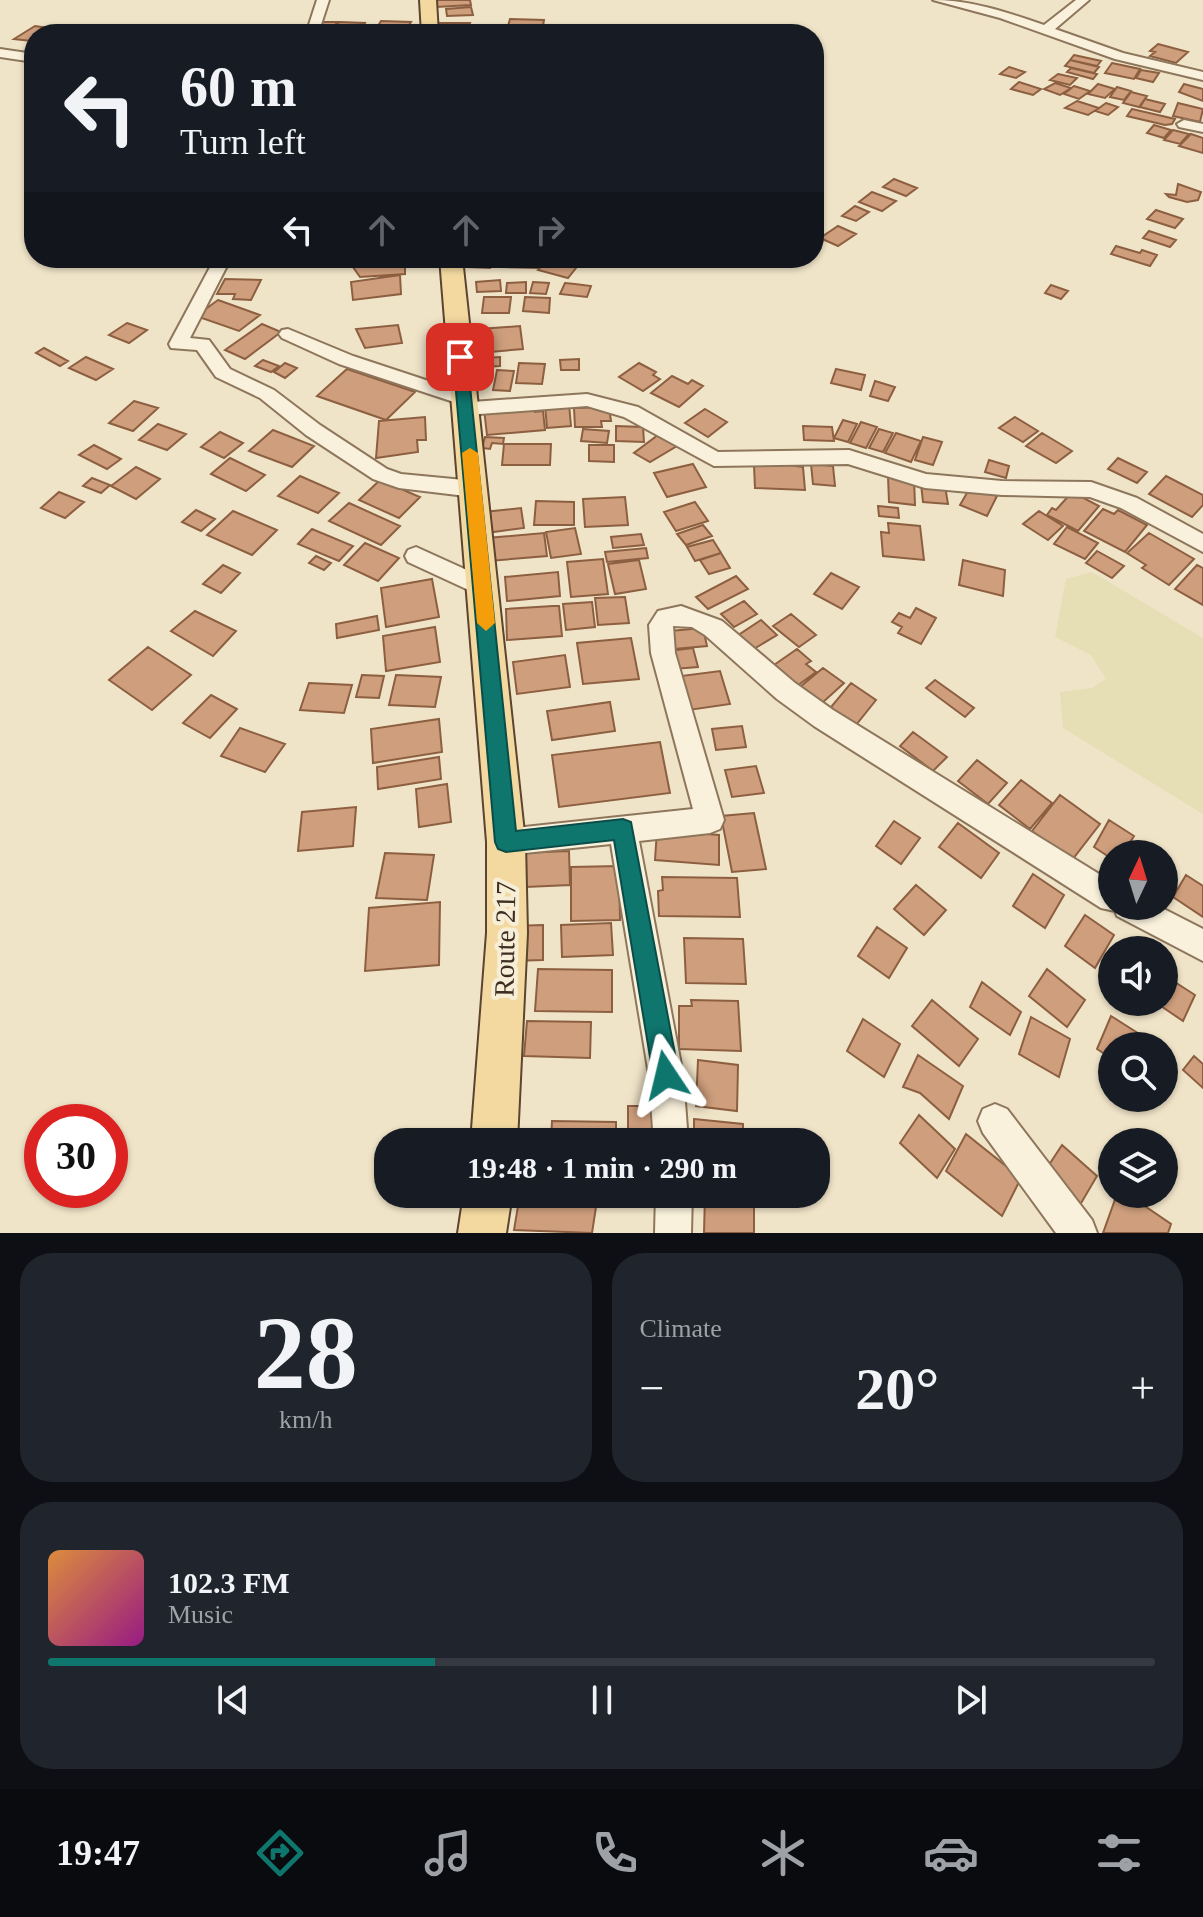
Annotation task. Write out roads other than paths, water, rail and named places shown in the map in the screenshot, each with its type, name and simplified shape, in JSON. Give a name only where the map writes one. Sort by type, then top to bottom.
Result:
[{"type":"main road","points":[[428,0],[429,24]]},
{"type":"main road","name":"Route 217","points":[[452,268],[506,842],[507,933],[495,1128]]},
{"type":"main road","points":[[482,1233],[486,1208]]},
{"type":"street","points":[[315,24],[323,0]]},
{"type":"street","points":[[939,0],[979,4],[1119,56],[1203,76]]},
{"type":"street","points":[[1046,30],[1083,0]]},
{"type":"street","points":[[0,53],[24,57]]},
{"type":"street","points":[[1184,124],[1203,128]]},
{"type":"street","points":[[218,268],[178,344],[202,344],[223,373],[267,394],[313,430],[380,474],[399,481],[474,489]]},
{"type":"street","points":[[288,334],[346,360],[465,404],[587,400],[631,412],[714,459],[849,457],[925,481],[1002,488],[1091,490],[1129,503],[1203,544]]},
{"type":"street","points":[[416,556],[483,587]]},
{"type":"street","points":[[506,842],[710,820],[663,653],[661,625],[666,618],[683,615],[700,619],[729,640],[783,688],[834,725],[998,831],[1098,890]]},
{"type":"street","points":[[623,829],[666,1075],[670,1128]]},
{"type":"street","points":[[1154,920],[1203,946]]},
{"type":"street","points":[[995,1121],[1079,1233]]},
{"type":"street","points":[[673,1233],[674,1208]]}]
